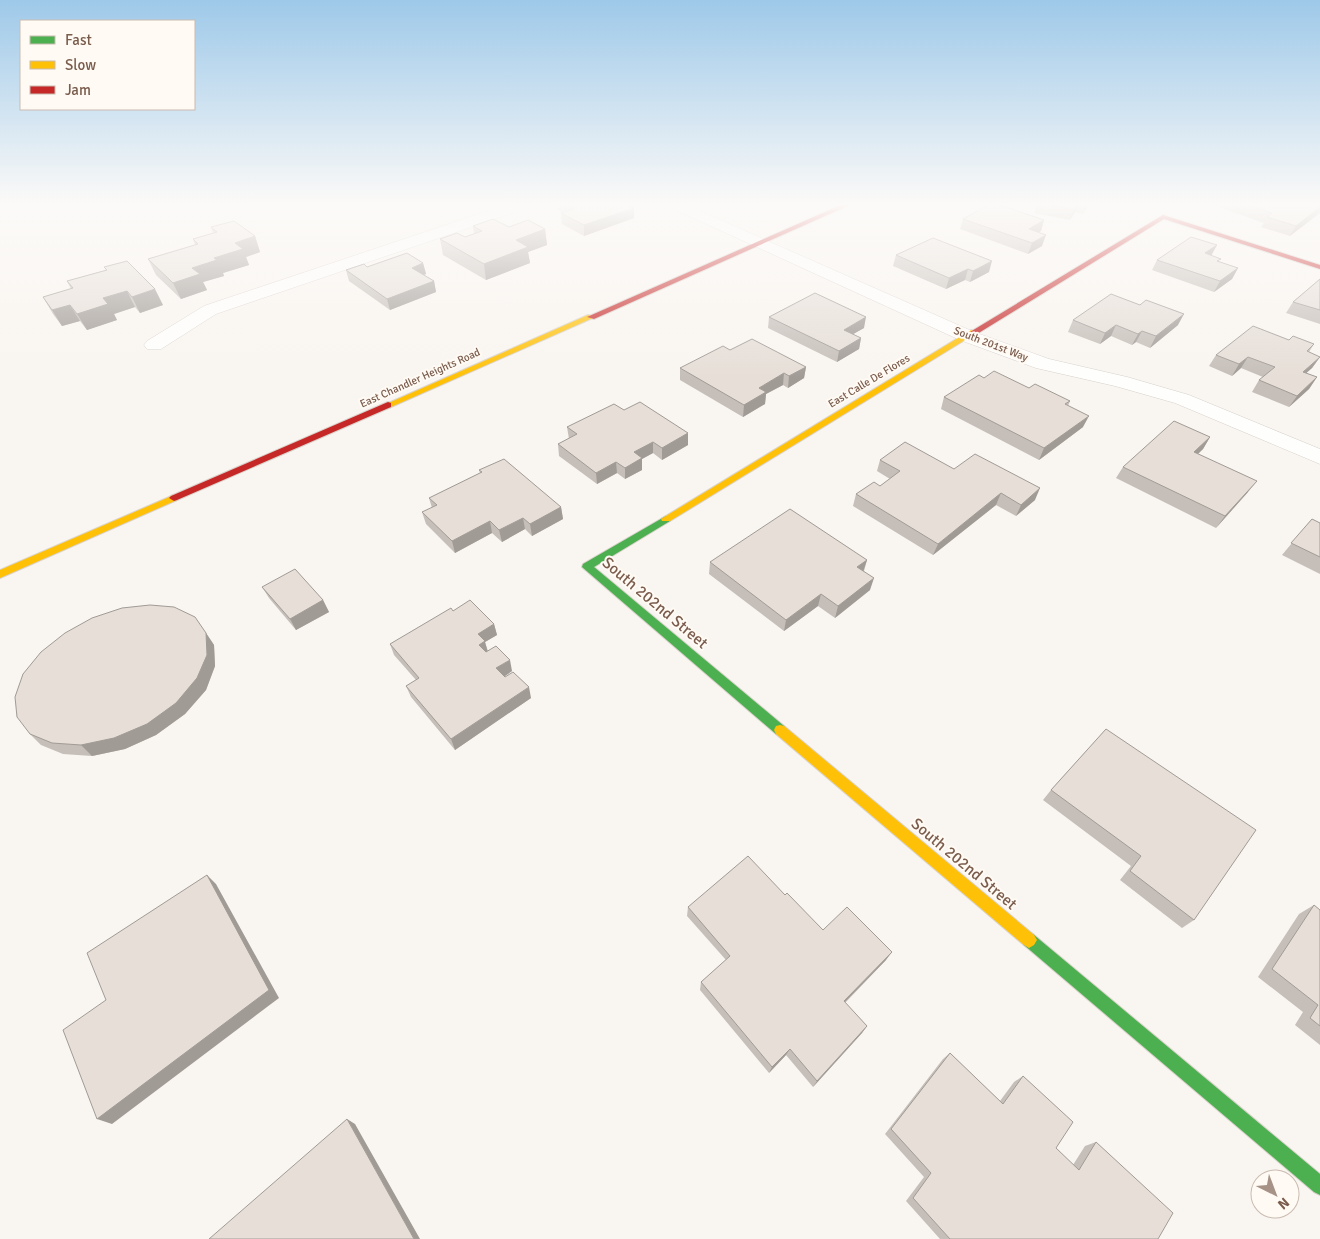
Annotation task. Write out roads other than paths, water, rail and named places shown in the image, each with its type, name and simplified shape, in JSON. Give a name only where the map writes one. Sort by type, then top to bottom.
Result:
[{"type":"street","points":[[154,345],[210,310],[353,262]]},
{"type":"street","name":"East Chandler Heights Road","points":[[0,574],[718,262]]},
{"type":"street","name":"South 201st Way","points":[[799,262],[967,336],[1043,364],[1120,381],[1182,399],[1320,457]]},
{"type":"street","name":"East Calle De Flores","points":[[587,567],[1089,262]]},
{"type":"street","name":"East Calle De Flores","points":[[1304,262],[1320,267]]},
{"type":"street","name":"South 202nd Street","points":[[587,567],[1320,1186]]}]
